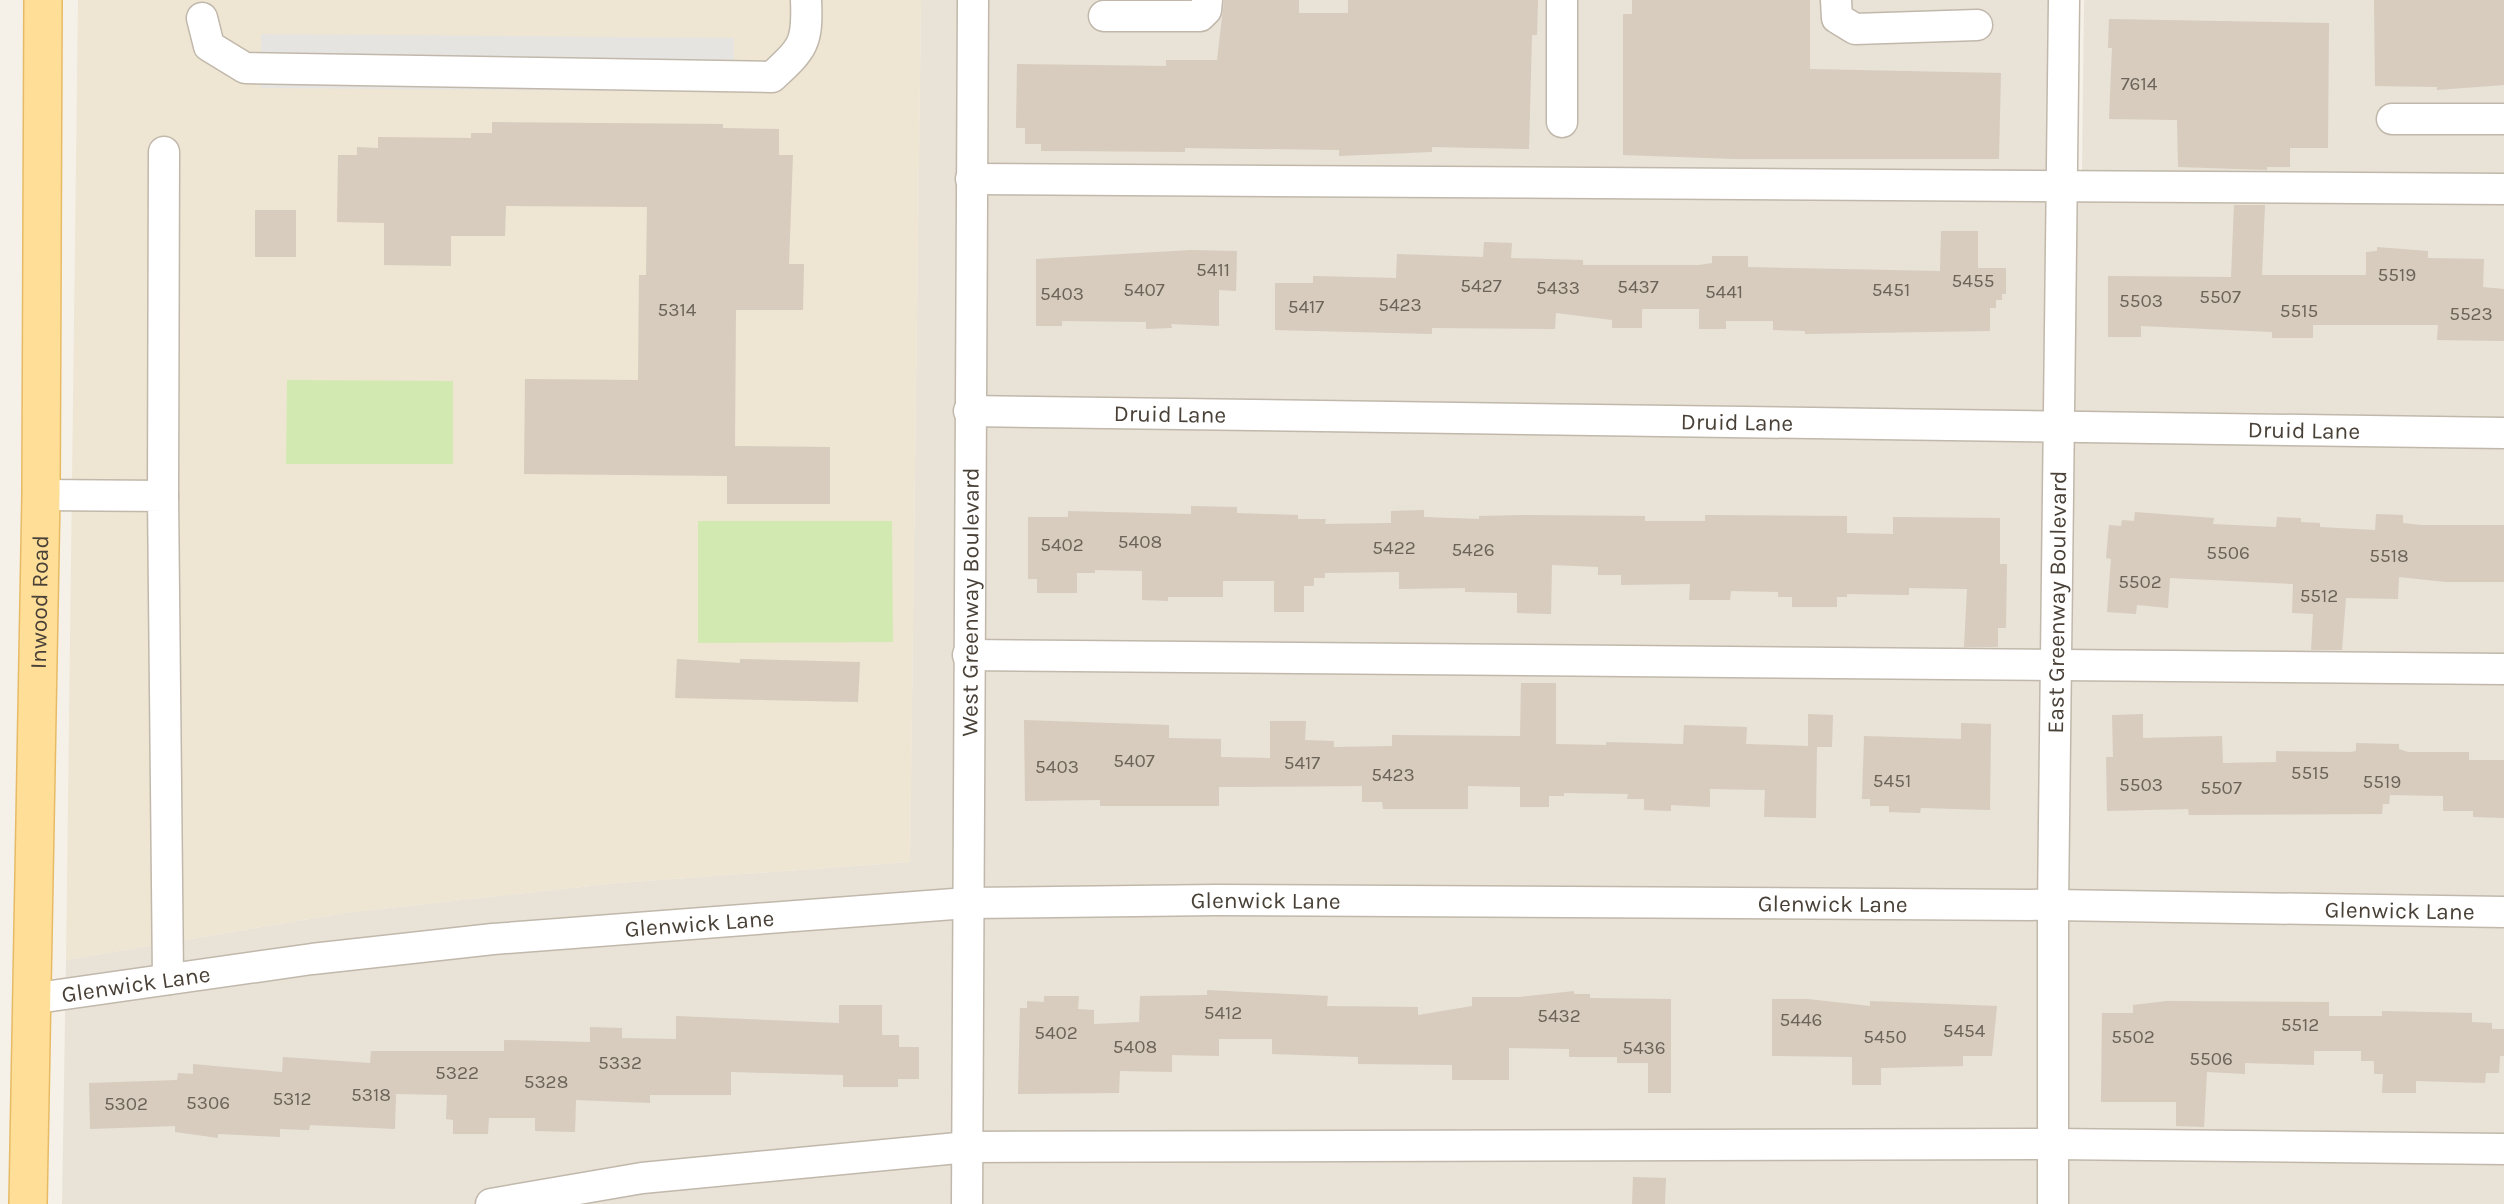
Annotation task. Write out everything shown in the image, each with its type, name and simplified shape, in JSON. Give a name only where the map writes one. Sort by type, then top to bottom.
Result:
[{"type":"main road","name":"Inwood Road","points":[[28,1204],[15,1002],[41,495],[43,0]]},
{"type":"street","points":[[202,18],[209,46],[245,68],[772,77],[801,50],[807,23],[806,0]]},
{"type":"street","name":"West Greenway Boulevard","points":[[967,1204],[973,0]]},
{"type":"street","points":[[1104,16],[1200,16],[1206,10],[1207,0]]},
{"type":"street","points":[[1562,0],[1562,122]]},
{"type":"street","points":[[1836,0],[1837,18],[1855,29],[1977,25]]},
{"type":"street","name":"East Greenway Boulevard","points":[[2053,1204],[2055,664],[2064,0]]},
{"type":"street","points":[[2392,119],[2504,119]]},
{"type":"street","points":[[164,152],[163,496],[168,979]]},
{"type":"street","points":[[971,179],[2504,188]]},
{"type":"street","name":"Druid Lane","points":[[969,411],[2504,433]]},
{"type":"street","points":[[41,495],[163,496]]},
{"type":"street","points":[[968,654],[2504,669]]},
{"type":"street","name":"Glenwick Lane","points":[[15,1002],[168,979],[493,939],[967,903],[1216,900],[2053,905],[2504,912]]},
{"type":"street","points":[[491,1204],[642,1178],[968,1147],[2053,1144],[2504,1149]]},
{"type":"shaded area","points":[[78,0],[921,0],[910,862],[618,883],[345,913],[66,960]]},
{"type":"shaded area","points":[[921,0],[2048,0],[2048,171],[2082,172],[2084,0],[2504,0],[2504,1204],[62,1204],[66,960],[345,913],[618,883],[910,862]]},
{"type":"shaded area","points":[[261,34],[734,38],[734,92],[261,88]]},
{"type":"green space","points":[[287,380],[453,381],[453,464],[286,464]]},
{"type":"green space","points":[[698,521],[892,521],[893,642],[698,643]]},
{"type":"building","points":[[1224,0],[1299,0],[1299,13],[1348,13],[1348,0],[1538,0],[1537,35],[1532,35],[1529,149],[1432,147],[1432,152],[1339,156],[1339,150],[1185,148],[1185,152],[1041,151],[1041,144],[1025,144],[1025,128],[1016,128],[1017,64],[1166,66],[1166,60],[1217,60]]},
{"type":"building","points":[[1632,0],[1810,0],[1810,69],[2001,73],[1999,159],[1735,159],[1623,155],[1623,14],[1632,14]]},
{"type":"building","points":[[2374,0],[2504,0],[2504,85],[2437,90],[2437,87],[2375,86]]},
{"type":"building","points":[[2109,19],[2329,23],[2328,148],[2290,148],[2290,167],[2267,167],[2267,170],[2178,167],[2177,120],[2109,119],[2112,48],[2108,48]]},
{"type":"building","points":[[492,122],[723,124],[723,128],[779,129],[779,155],[793,155],[789,264],[804,264],[803,310],[736,310],[735,446],[830,447],[830,504],[727,504],[727,476],[524,474],[525,379],[638,380],[639,275],[646,275],[647,207],[506,206],[505,236],[451,236],[451,266],[384,265],[384,223],[337,222],[338,155],[357,155],[357,147],[378,148],[378,137],[471,138],[471,133],[492,133]]},
{"type":"building","points":[[2234,205],[2265,205],[2262,275],[2366,275],[2366,252],[2377,251],[2377,247],[2428,251],[2428,258],[2484,259],[2483,287],[2504,289],[2504,341],[2437,340],[2438,325],[2313,325],[2313,338],[2272,338],[2272,332],[2141,326],[2141,337],[2108,337],[2108,276],[2231,277]]},
{"type":"building","points":[[255,210],[296,210],[296,257],[255,257]]},
{"type":"building","points":[[1941,231],[1978,231],[1978,268],[2006,268],[2006,294],[2002,294],[2002,300],[1996,300],[1996,308],[1990,308],[1990,331],[1805,334],[1805,331],[1773,330],[1773,321],[1726,321],[1726,329],[1699,329],[1699,309],[1642,309],[1642,328],[1612,328],[1612,320],[1556,313],[1555,329],[1432,328],[1432,334],[1275,330],[1275,283],[1313,283],[1313,276],[1396,278],[1397,254],[1483,257],[1484,242],[1512,243],[1511,258],[1583,260],[1583,265],[1699,265],[1712,263],[1712,256],[1748,256],[1748,267],[1940,271]]},
{"type":"building","points":[[1191,250],[1237,251],[1236,291],[1219,290],[1219,326],[1171,324],[1172,328],[1146,329],[1146,322],[1062,321],[1062,326],[1036,326],[1036,259]]},
{"type":"building","points":[[1191,506],[1237,507],[1237,513],[1298,515],[1298,519],[1326,519],[1325,524],[1391,523],[1391,511],[1424,510],[1424,517],[1479,519],[1479,516],[1524,515],[1645,516],[1645,521],[1705,521],[1705,515],[1847,516],[1847,533],[1893,534],[1893,517],[2000,518],[2000,564],[2007,564],[2006,628],[1998,628],[1998,647],[1964,647],[1967,589],[1909,588],[1909,595],[1847,594],[1847,597],[1837,597],[1837,607],[1792,607],[1792,597],[1778,597],[1778,592],[1731,591],[1730,600],[1689,600],[1690,584],[1621,585],[1621,575],[1598,575],[1598,567],[1552,565],[1551,614],[1517,613],[1517,593],[1465,592],[1465,588],[1399,589],[1399,572],[1325,573],[1325,578],[1314,578],[1314,586],[1304,586],[1304,612],[1274,612],[1274,581],[1223,581],[1223,597],[1168,597],[1168,601],[1142,600],[1142,571],[1095,570],[1095,573],[1077,573],[1077,593],[1037,593],[1037,579],[1028,579],[1028,517],[1068,517],[1068,511],[1191,514]]},
{"type":"building","points":[[2135,512],[2214,518],[2213,524],[2276,527],[2277,517],[2301,518],[2301,522],[2320,523],[2320,527],[2375,530],[2376,514],[2403,515],[2403,523],[2421,525],[2504,525],[2504,582],[2446,582],[2399,577],[2398,599],[2346,598],[2342,650],[2311,650],[2313,614],[2292,613],[2293,584],[2170,578],[2168,608],[2137,605],[2136,614],[2107,612],[2111,559],[2106,558],[2109,525],[2121,526],[2122,520],[2134,521]]},
{"type":"building","points":[[677,659],[740,663],[740,659],[860,662],[858,702],[675,698]]},
{"type":"building","points":[[1521,683],[1556,683],[1556,744],[1683,744],[1684,725],[1747,727],[1746,744],[1808,746],[1808,714],[1833,715],[1832,747],[1817,747],[1816,818],[1764,817],[1765,790],[1710,789],[1710,807],[1671,805],[1671,811],[1644,810],[1644,799],[1627,799],[1628,794],[1564,793],[1564,796],[1549,796],[1549,807],[1520,807],[1520,787],[1468,786],[1468,809],[1383,809],[1382,802],[1362,802],[1362,786],[1219,787],[1219,806],[1100,806],[1100,800],[1025,801],[1024,720],[1169,725],[1169,738],[1221,739],[1221,757],[1270,758],[1270,721],[1306,721],[1305,740],[1334,741],[1334,747],[1392,746],[1392,735],[1520,736]]},
{"type":"building","points":[[2143,714],[2143,738],[2222,736],[2223,763],[2276,762],[2276,751],[2350,752],[2356,751],[2356,743],[2399,744],[2399,749],[2408,752],[2469,752],[2469,760],[2504,760],[2504,818],[2473,817],[2473,811],[2443,811],[2443,796],[2390,795],[2389,804],[2383,804],[2382,814],[2189,815],[2188,809],[2107,811],[2106,757],[2113,757],[2112,715]]},
{"type":"building","points":[[1961,723],[1991,724],[1990,810],[1921,808],[1920,813],[1889,812],[1889,806],[1870,806],[1870,799],[1862,799],[1864,736],[1961,739]]},
{"type":"building","points":[[1207,990],[1328,996],[1327,1006],[1418,1007],[1418,1015],[1472,1006],[1472,997],[1520,997],[1574,991],[1574,994],[1590,994],[1590,998],[1671,999],[1671,1093],[1648,1093],[1648,1063],[1617,1063],[1617,1057],[1569,1057],[1569,1049],[1509,1048],[1509,1080],[1452,1080],[1452,1065],[1358,1064],[1358,1057],[1272,1054],[1272,1039],[1219,1039],[1219,1056],[1172,1055],[1172,1072],[1120,1071],[1119,1093],[1018,1094],[1020,1008],[1027,1008],[1027,1001],[1044,1002],[1044,996],[1079,996],[1078,1009],[1094,1010],[1094,1024],[1139,1022],[1140,996],[1207,995]]},
{"type":"building","points":[[1772,999],[1808,999],[1870,1006],[1870,1001],[1997,1006],[1992,1056],[1963,1056],[1963,1066],[1881,1068],[1881,1085],[1852,1085],[1852,1057],[1772,1056]]},
{"type":"building","points":[[2167,1001],[2329,1002],[2329,1016],[2382,1016],[2382,1011],[2472,1013],[2472,1022],[2492,1023],[2492,1029],[2504,1029],[2504,1056],[2500,1056],[2499,1073],[2486,1073],[2485,1083],[2416,1081],[2416,1093],[2382,1093],[2383,1074],[2374,1074],[2374,1061],[2361,1061],[2361,1051],[2314,1051],[2314,1065],[2245,1063],[2245,1074],[2207,1072],[2204,1127],[2176,1126],[2176,1102],[2101,1102],[2102,1013],[2133,1013],[2133,1005]]},
{"type":"building","points":[[839,1005],[882,1005],[882,1035],[899,1035],[899,1047],[919,1047],[919,1079],[898,1079],[898,1087],[843,1087],[843,1075],[731,1072],[731,1095],[650,1095],[650,1103],[576,1100],[575,1132],[535,1131],[535,1118],[489,1118],[488,1134],[453,1134],[453,1120],[446,1119],[447,1095],[396,1094],[395,1129],[310,1125],[309,1130],[280,1129],[280,1137],[218,1134],[218,1138],[175,1132],[175,1126],[90,1129],[89,1083],[177,1080],[178,1073],[193,1074],[193,1064],[282,1072],[283,1057],[370,1063],[371,1051],[504,1051],[504,1040],[590,1042],[590,1027],[622,1028],[622,1038],[676,1039],[676,1016],[839,1023]]},
{"type":"building","points":[[1633,1177],[1666,1178],[1665,1204],[1632,1204]]}]
